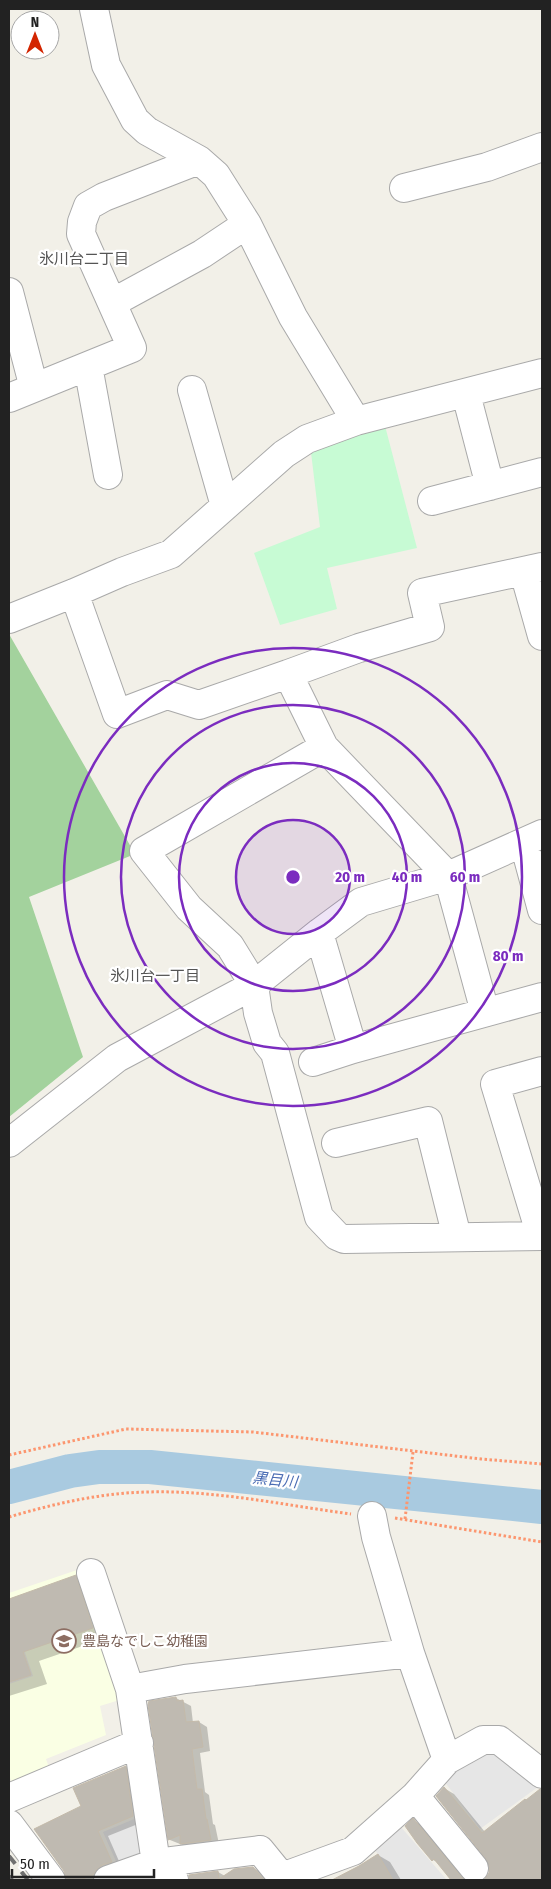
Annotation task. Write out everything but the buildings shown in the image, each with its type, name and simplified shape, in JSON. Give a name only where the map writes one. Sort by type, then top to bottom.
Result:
[{"type":"street","points":[[94,9],[106,66],[136,120],[147,131],[199,160],[216,175],[247,224],[293,317],[356,421]]},
{"type":"street","points":[[404,188],[487,167],[542,147]]},
{"type":"street","points":[[9,398],[132,348],[81,234],[82,222],[88,206],[104,197],[199,160]]},
{"type":"street","points":[[112,302],[202,254],[247,224]]},
{"type":"street","points":[[9,292],[34,388]]},
{"type":"street","points":[[88,366],[108,475]]},
{"type":"street","points":[[9,619],[74,594],[122,572],[171,554],[284,454],[307,439],[356,421],[542,373]]},
{"type":"street","points":[[192,390],[225,506]]},
{"type":"street","points":[[466,394],[490,486]]},
{"type":"street","points":[[432,501],[542,472]]},
{"type":"street","points":[[74,594],[117,714],[167,695],[199,705],[359,648],[430,626],[422,594],[533,570],[542,636]]},
{"type":"street","points":[[288,674],[324,747],[448,876],[485,1012]]},
{"type":"street","points":[[324,747],[144,850],[189,908],[230,946],[254,985],[258,1013],[267,1043],[275,1053],[319,1217],[337,1236],[344,1239],[542,1236],[496,1084],[542,1071]]},
{"type":"street","points":[[9,1143],[117,1058],[254,985],[318,933],[362,902],[448,876],[533,838],[542,910]]},
{"type":"street","points":[[318,933],[354,1048]]},
{"type":"street","points":[[313,1062],[354,1048],[542,998]]},
{"type":"street","points":[[336,1143],[428,1121],[457,1237]]},
{"type":"street","points":[[372,1516],[376,1537],[410,1653],[447,1760]]},
{"type":"street","points":[[91,1573],[130,1689],[165,1872]]},
{"type":"street","points":[[130,1689],[185,1679],[410,1653]]},
{"type":"street","points":[[108,1880],[165,1872],[260,1850],[282,1877],[354,1851],[415,1796],[447,1760],[482,1740],[499,1740],[542,1774]]},
{"type":"street","points":[[9,1798],[139,1744]]},
{"type":"street","points":[[415,1796],[474,1868]]},
{"type":"street","points":[[9,1824],[51,1880]]},
{"type":"path","points":[[9,1455],[126,1429],[253,1432],[413,1452],[542,1464]]},
{"type":"path","points":[[406,1517],[413,1452]]},
{"type":"path","points":[[9,1517],[43,1507],[88,1498],[146,1492],[210,1494],[372,1516],[406,1517],[542,1542]]},
{"type":"shaded area","name":"豊島なでしこ幼稚園","points":[[83,1568],[126,1698],[100,1706],[106,1735],[46,1759],[50,1770],[12,1783],[9,1775],[9,1684],[33,1676],[9,1606],[9,1593]]},
{"type":"shaded area","points":[[484,1746],[542,1784],[480,1829],[441,1777]]},
{"type":"shaded area","points":[[144,1815],[149,1856],[119,1868],[103,1832]]},
{"type":"shaded area","points":[[394,1819],[446,1879],[393,1880],[378,1854],[370,1845]]},
{"type":"green space","points":[[384,422],[417,548],[327,568],[337,609],[280,625],[254,553],[320,527],[310,444]]},
{"type":"green space","points":[[9,634],[135,854],[29,897],[83,1057],[9,1117]]},
{"type":"waterway","name":"黒目川","points":[[9,1487],[70,1471],[99,1467],[150,1467],[542,1507]]},
{"type":"railway","points":[[9,1856],[28,1880]]},
{"type":"railway","points":[[9,1876],[12,1880]]},
{"type":"place","name":"豊島なでしこ幼稚園","points":[[64,1641]]},
{"type":"district","name":"氷川台二丁目","points":[[84,259]]},
{"type":"district","name":"氷川台一丁目","points":[[155,976]]}]
